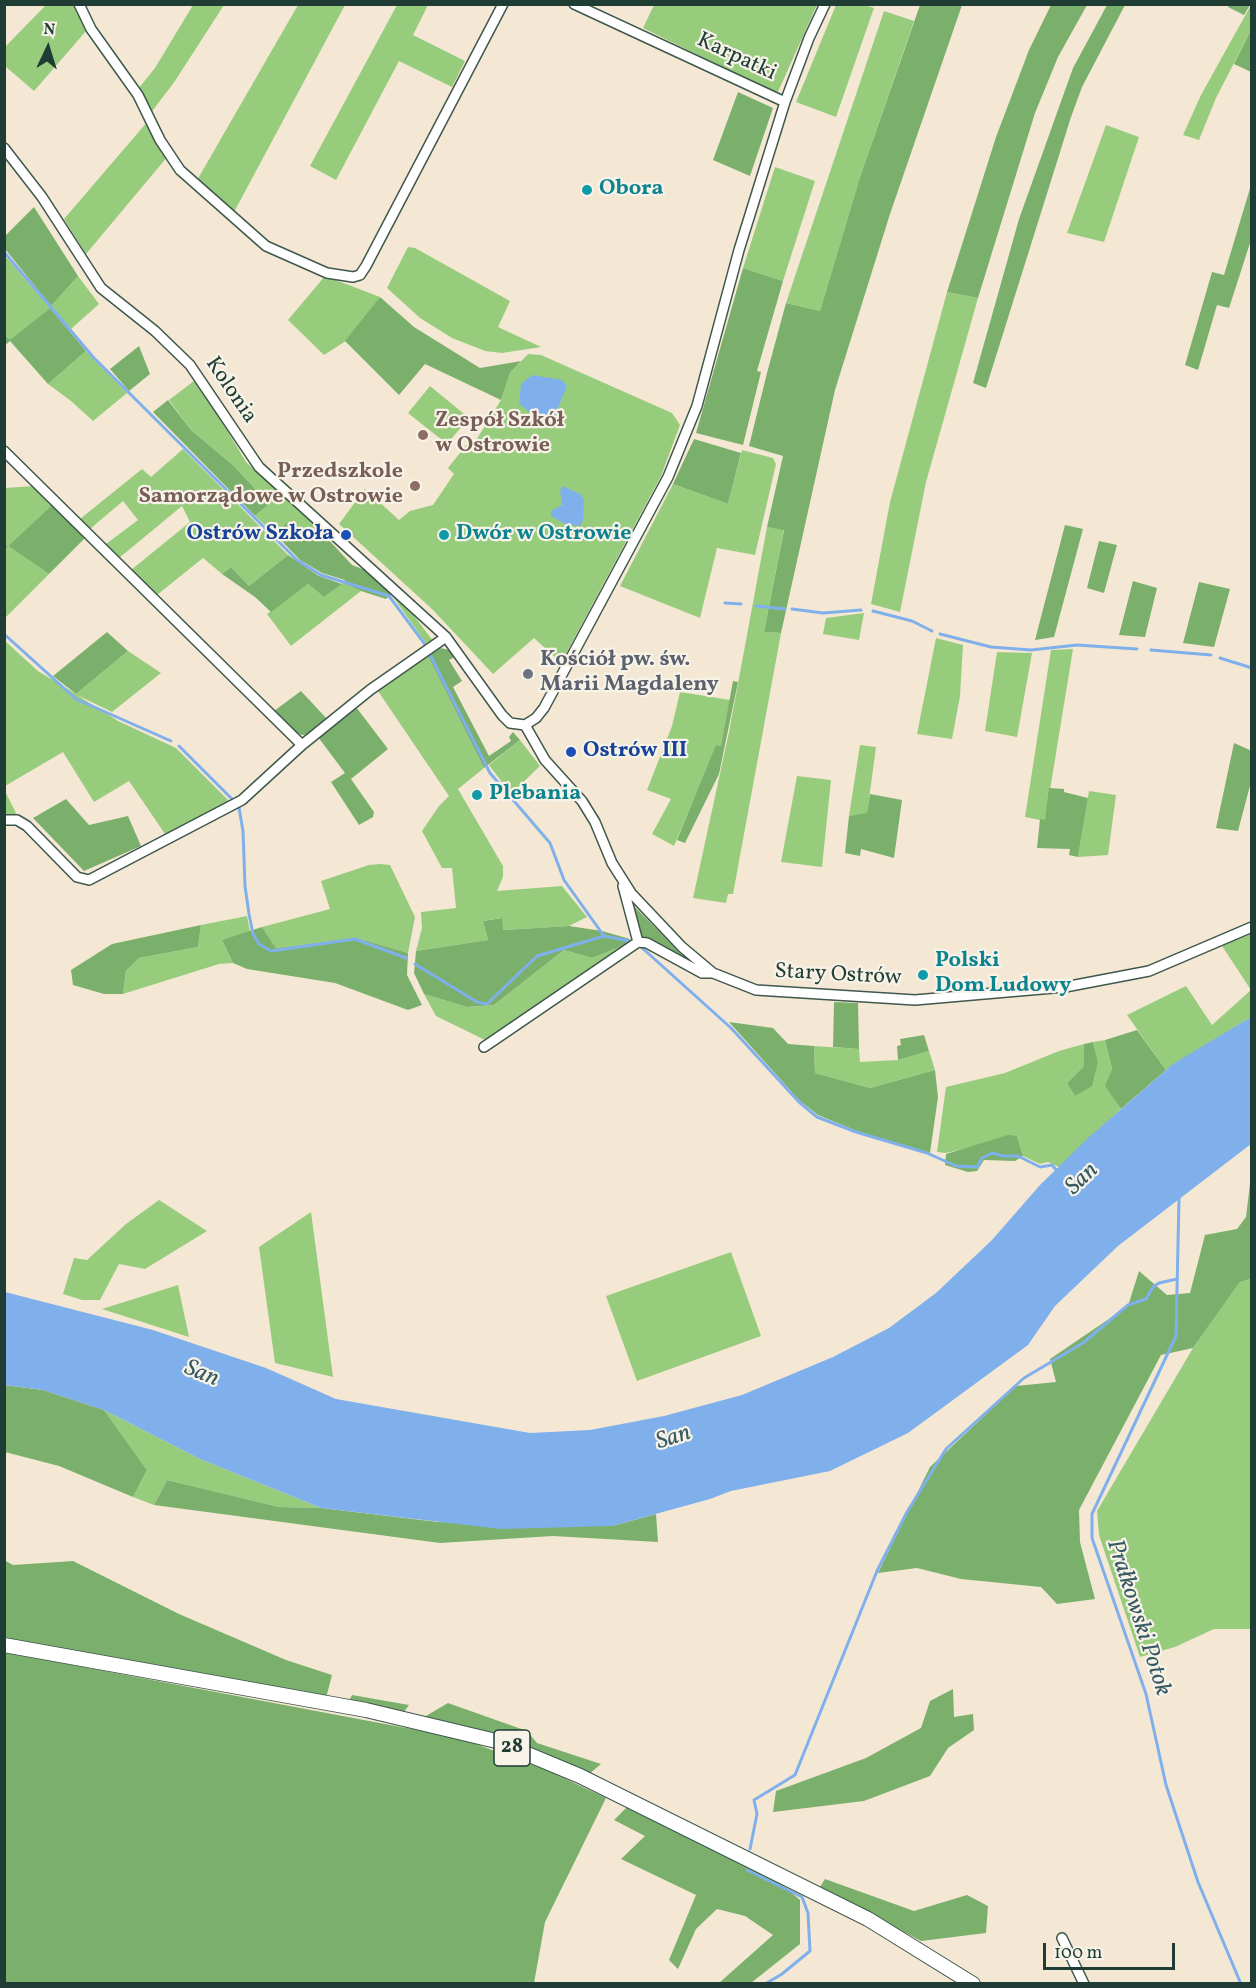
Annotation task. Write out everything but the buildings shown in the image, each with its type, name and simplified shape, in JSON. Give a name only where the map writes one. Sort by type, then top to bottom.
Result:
[{"type":"main road","name":"28","points":[[4,1645],[366,1710],[496,1741],[580,1776],[868,1919],[973,1983]]},
{"type":"street","points":[[79,4],[91,29],[138,95],[160,140],[180,170],[192,182],[266,246],[327,273],[353,277],[360,275],[503,4]]},
{"type":"street","name":"Karpatki","points":[[574,4],[785,102],[809,38],[825,4]]},
{"type":"street","points":[[484,1047],[638,942],[622,881],[582,801],[545,760],[525,724],[536,718],[544,708],[668,477],[697,406],[739,250],[785,102]]},
{"type":"street","name":"Kolonia","points":[[4,148],[42,197],[101,288],[155,331],[190,365],[259,467],[446,637],[502,716],[510,723],[525,724]]},
{"type":"street","points":[[4,451],[302,745]]},
{"type":"street","points":[[4,820],[17,820],[27,826],[77,876],[89,880],[242,800],[302,745],[370,690],[446,637]]},
{"type":"street","points":[[622,881],[663,928],[713,974]]},
{"type":"street","name":"Stary Ostrów","points":[[638,942],[647,943],[702,973],[713,974],[756,990],[772,993],[941,999],[1065,987],[1149,971],[1251,927]]},
{"type":"street","points":[[1062,1938],[1084,1983]]},
{"type":"green space","points":[[1229,4],[1250,5],[1244,15],[1228,7]]},
{"type":"green space","points":[[46,5],[74,5],[87,30],[34,91],[5,66],[4,48]]},
{"type":"green space","points":[[193,5],[224,5],[175,81],[150,114],[138,89],[155,68]]},
{"type":"green space","points":[[298,5],[345,5],[233,214],[196,182]]},
{"type":"green space","points":[[397,5],[428,5],[413,35],[465,61],[452,87],[399,61],[336,180],[310,166]]},
{"type":"green space","points":[[654,5],[817,5],[777,94],[643,28]]},
{"type":"green space","points":[[836,5],[865,5],[874,8],[836,117],[796,102]]},
{"type":"green space","points":[[920,5],[962,5],[890,214],[835,390],[781,633],[764,632],[784,530],[767,527],[783,456],[749,446],[767,373],[786,303],[820,311],[860,177]]},
{"type":"green space","points":[[1051,5],[1087,5],[1058,57],[1035,113],[978,298],[947,292],[996,137],[1029,50]]},
{"type":"green space","points":[[1107,5],[1125,5],[1082,87],[1071,117],[986,388],[973,383],[1019,219],[1073,68]]},
{"type":"green space","points":[[1251,5],[1251,30],[1216,98],[1199,140],[1183,135],[1201,95]]},
{"type":"green space","points":[[884,11],[914,21],[860,177],[820,311],[786,303]]},
{"type":"green space","points":[[1251,30],[1251,72],[1234,64]]},
{"type":"green space","points":[[738,92],[773,108],[750,176],[713,160]]},
{"type":"green space","points":[[148,121],[168,156],[86,254],[64,219]]},
{"type":"green space","points":[[1106,125],[1139,137],[1104,242],[1067,233]]},
{"type":"green space","points":[[775,167],[815,181],[783,281],[743,268]]},
{"type":"green space","points":[[1251,185],[1251,240],[1229,308],[1217,305],[1198,370],[1185,365],[1212,272],[1224,275]]},
{"type":"green space","points":[[34,207],[78,276],[51,306],[5,249],[5,236]]},
{"type":"green space","points":[[408,247],[415,248],[510,301],[498,327],[541,347],[502,353],[485,351],[452,338],[420,318],[387,288]]},
{"type":"green space","points":[[7,258],[50,308],[10,341],[5,335],[4,260]]},
{"type":"green space","points":[[743,268],[783,281],[757,371],[761,372],[743,445],[696,433]]},
{"type":"green space","points":[[78,276],[99,304],[71,329],[51,306]]},
{"type":"green space","points":[[325,276],[380,297],[349,339],[324,355],[288,320]]},
{"type":"green space","points":[[947,292],[978,298],[926,482],[900,612],[871,604],[890,502]]},
{"type":"green space","points":[[380,297],[414,327],[480,368],[521,361],[510,373],[501,400],[425,364],[399,395],[345,341]]},
{"type":"green space","points":[[50,308],[86,351],[48,384],[10,341],[5,345],[4,335],[10,340]]},
{"type":"green space","points":[[139,346],[150,374],[129,391],[110,369]]},
{"type":"green space","points":[[86,351],[127,393],[93,421],[48,384]]},
{"type":"green space","points":[[528,354],[541,355],[672,413],[680,425],[661,476],[561,663],[534,638],[493,674],[432,609],[339,524],[365,489],[399,520],[410,511],[433,505],[454,474],[448,468],[471,439],[475,442],[501,400],[510,373]]},
{"type":"green space","points":[[194,381],[203,390],[246,462],[316,526],[306,540],[288,522],[274,533],[255,516],[269,504],[234,466],[191,430],[169,400]]},
{"type":"green space","points":[[430,386],[469,418],[447,444],[408,413]]},
{"type":"green space","points":[[168,400],[191,430],[234,466],[269,504],[255,516],[153,412]]},
{"type":"green space","points":[[694,439],[741,453],[728,504],[673,484]]},
{"type":"green space","points":[[183,449],[288,555],[249,586],[231,567],[222,574],[203,558],[157,595],[131,570],[190,522],[182,506],[119,558],[106,544],[138,520],[123,501],[90,529],[80,519],[142,469],[151,477]]},
{"type":"green space","points":[[742,450],[773,458],[776,464],[755,555],[717,548],[700,618],[620,586],[673,484],[728,504]]},
{"type":"green space","points":[[34,486],[53,504],[8,546],[5,544],[5,488]]},
{"type":"green space","points":[[53,504],[86,537],[49,574],[8,546]]},
{"type":"green space","points":[[288,522],[306,540],[316,526],[352,565],[365,570],[391,594],[386,599],[361,591],[343,583],[345,580],[322,573],[300,560],[274,533]]},
{"type":"green space","points":[[1065,525],[1083,529],[1054,637],[1035,640]]},
{"type":"green space","points":[[767,527],[784,529],[764,632],[781,633],[733,894],[728,894],[726,903],[693,898],[729,732]]},
{"type":"green space","points":[[1099,541],[1117,545],[1104,593],[1087,588]]},
{"type":"green space","points":[[8,546],[49,574],[5,618],[4,550]]},
{"type":"green space","points":[[288,555],[319,576],[342,584],[324,597],[308,584],[271,612],[255,597],[222,574],[231,567],[249,586]]},
{"type":"green space","points":[[1133,581],[1157,588],[1145,637],[1119,635]]},
{"type":"green space","points":[[1199,582],[1230,589],[1214,647],[1183,643]]},
{"type":"green space","points":[[343,583],[361,591],[291,646],[267,614],[308,584],[324,597]]},
{"type":"green space","points":[[391,594],[412,613],[433,641],[428,646]]},
{"type":"green space","points":[[864,613],[859,640],[823,634],[826,618]]},
{"type":"green space","points":[[107,632],[128,651],[76,694],[53,676]]},
{"type":"green space","points":[[936,638],[963,645],[960,696],[952,739],[917,734]]},
{"type":"green space","points":[[5,641],[38,671],[76,694],[128,651],[161,673],[112,712],[77,695],[118,721],[176,748],[231,803],[167,837],[129,781],[94,802],[63,752],[5,786]]},
{"type":"green space","points":[[440,648],[450,650],[455,657],[449,660],[462,681],[453,687],[489,756],[511,741],[509,737],[513,732],[520,740],[484,768],[428,656]]},
{"type":"green space","points":[[1073,649],[1045,821],[1025,817],[1051,650]]},
{"type":"green space","points":[[997,652],[1032,653],[1017,737],[985,731]]},
{"type":"green space","points":[[428,656],[484,768],[458,789],[503,866],[503,877],[497,891],[562,886],[587,917],[569,926],[502,930],[501,918],[483,921],[488,940],[416,951],[422,928],[421,912],[456,908],[452,868],[442,868],[422,831],[439,806],[449,796],[378,691]]},
{"type":"green space","points":[[733,681],[738,682],[719,774],[685,843],[677,840],[716,745],[721,746]]},
{"type":"green space","points":[[301,691],[327,719],[308,734],[303,735],[297,734],[274,711]]},
{"type":"green space","points":[[680,692],[730,700],[721,747],[717,745],[674,846],[652,834],[671,799],[647,790],[672,726]]},
{"type":"green space","points":[[356,707],[388,749],[351,779],[374,812],[373,817],[359,825],[331,782],[345,773],[318,737]]},
{"type":"green space","points":[[520,740],[540,766],[511,794],[489,765]]},
{"type":"green space","points":[[1234,743],[1252,751],[1251,782],[1238,831],[1216,828]]},
{"type":"green space","points":[[860,745],[876,747],[867,814],[849,816]]},
{"type":"green space","points":[[797,776],[831,780],[822,867],[781,862]]},
{"type":"green space","points":[[1049,788],[1064,789],[1064,792],[1088,798],[1078,857],[1069,855],[1070,849],[1037,848],[1040,819],[1045,820]]},
{"type":"green space","points":[[4,789],[17,815],[5,817]]},
{"type":"green space","points":[[1089,791],[1116,795],[1108,855],[1078,857]]},
{"type":"green space","points":[[870,794],[902,800],[894,858],[861,849],[860,856],[845,853],[849,816],[867,813]]},
{"type":"green space","points":[[66,799],[89,825],[128,816],[141,846],[84,871],[33,818]]},
{"type":"green space","points":[[369,865],[390,865],[415,917],[408,953],[357,938],[276,948],[262,927],[330,909],[321,881]]},
{"type":"green space","points":[[632,904],[689,962],[640,936]]},
{"type":"green space","points":[[247,916],[250,932],[222,940],[233,963],[219,964],[123,994],[126,971],[139,958],[198,947],[201,925]]},
{"type":"green space","points":[[502,918],[503,930],[569,926],[602,931],[630,939],[628,944],[592,958],[564,950],[494,1005],[467,1007],[424,994],[414,973],[416,951],[488,940],[483,921]]},
{"type":"green space","points":[[201,925],[198,947],[139,958],[126,971],[123,994],[104,994],[73,985],[71,970],[112,944]]},
{"type":"green space","points":[[262,927],[276,948],[357,938],[408,953],[407,975],[422,1005],[408,1010],[335,983],[247,969],[233,963],[222,940]]},
{"type":"green space","points":[[1251,934],[1251,990],[1222,946]]},
{"type":"green space","points":[[628,944],[485,1040],[436,1016],[424,994],[467,1007],[494,1005],[564,950],[592,958]]},
{"type":"green space","points":[[1186,986],[1212,1025],[1251,990],[1251,1017],[1166,1070],[1127,1015]]},
{"type":"green space","points":[[834,1002],[858,1003],[859,1049],[833,1047]]},
{"type":"green space","points":[[729,1022],[773,1028],[788,1044],[814,1046],[815,1073],[870,1088],[935,1070],[938,1097],[930,1153],[857,1131],[818,1115],[799,1100]]},
{"type":"green space","points":[[1137,1030],[1166,1070],[1121,1109],[1105,1086],[1112,1069],[1105,1040]]},
{"type":"green space","points":[[924,1035],[929,1051],[898,1060],[897,1046],[901,1045],[900,1039]]},
{"type":"green space","points":[[1105,1040],[1112,1069],[1106,1086],[1121,1109],[1059,1167],[1048,1162],[1040,1164],[1023,1156],[1017,1136],[946,1153],[937,1152],[946,1087],[1005,1073],[1059,1051],[1084,1044],[1084,1066],[1067,1083],[1075,1096],[1098,1061],[1093,1042]]},
{"type":"green space","points":[[1093,1042],[1098,1061],[1092,1086],[1075,1096],[1067,1083],[1084,1066],[1084,1044]]},
{"type":"green space","points":[[814,1046],[859,1049],[860,1062],[898,1060],[929,1051],[935,1070],[870,1088],[815,1073]]},
{"type":"green space","points":[[1008,1135],[1017,1136],[1023,1156],[1015,1161],[984,1160],[977,1171],[968,1172],[945,1165],[946,1154]]},
{"type":"green space","points":[[1251,1175],[1251,1279],[1240,1282],[1193,1348],[1161,1355],[1079,1510],[1080,1542],[1095,1599],[1057,1604],[1041,1587],[961,1579],[917,1568],[878,1573],[930,1467],[1016,1386],[1056,1382],[1050,1359],[1128,1306],[1139,1271],[1167,1295],[1190,1293],[1205,1235],[1237,1229],[1246,1217]]},
{"type":"green space","points":[[159,1200],[207,1231],[145,1269],[119,1264],[100,1300],[82,1300],[63,1294],[74,1258],[87,1260],[126,1224]]},
{"type":"green space","points":[[311,1212],[333,1377],[275,1363],[259,1247]]},
{"type":"green space","points":[[731,1252],[761,1336],[637,1381],[606,1296]]},
{"type":"green space","points":[[1251,1279],[1251,1629],[1214,1629],[1175,1647],[1140,1657],[1099,1535],[1097,1511],[1193,1348],[1240,1282]]},
{"type":"green space","points":[[178,1285],[189,1337],[102,1309]]},
{"type":"green space","points":[[4,1385],[43,1390],[104,1410],[147,1470],[133,1497],[59,1466],[5,1452]]},
{"type":"green space","points":[[104,1410],[200,1459],[321,1508],[279,1507],[167,1480],[154,1505],[133,1497],[147,1470]]},
{"type":"green space","points":[[167,1480],[279,1507],[321,1508],[438,1522],[612,1526],[656,1514],[658,1542],[553,1536],[440,1543],[154,1505]]},
{"type":"green space","points":[[4,1560],[13,1565],[73,1561],[179,1614],[286,1660],[332,1675],[325,1702],[5,1640]]},
{"type":"green space","points":[[4,1652],[459,1738],[549,1771],[606,1798],[545,1922],[534,1983],[5,1983]]},
{"type":"green space","points":[[953,1689],[954,1717],[973,1714],[974,1730],[948,1748],[930,1776],[864,1801],[773,1812],[776,1791],[866,1758],[921,1728],[930,1701]]},
{"type":"green space","points":[[352,1695],[409,1705],[401,1716],[346,1707]]},
{"type":"green space","points":[[448,1703],[527,1731],[537,1743],[601,1764],[589,1774],[419,1720]]},
{"type":"green space","points":[[627,1807],[780,1883],[800,1900],[800,1944],[751,1983],[719,1983],[773,1935],[745,1916],[717,1909],[696,1929],[678,1969],[669,1960],[696,1895],[621,1859],[645,1836],[614,1820]]},
{"type":"green space","points":[[825,1879],[914,1911],[967,1895],[988,1906],[986,1933],[921,1941],[820,1887]]},
{"type":"water","points":[[532,375],[562,380],[567,386],[554,418],[549,420],[532,415],[519,403],[521,384]]},
{"type":"water","points":[[563,486],[580,494],[584,499],[583,520],[580,526],[567,525],[551,516],[551,511],[562,505],[560,491]]},
{"type":"water","name":"San","points":[[1251,1017],[1251,1144],[1118,1246],[1055,1306],[1028,1345],[908,1433],[830,1471],[731,1491],[612,1526],[501,1529],[321,1508],[200,1459],[104,1410],[43,1390],[5,1385],[5,1292],[153,1330],[266,1368],[336,1399],[530,1433],[590,1430],[664,1416],[742,1395],[833,1357],[889,1328],[936,1293],[992,1240],[1040,1185],[1088,1138],[1173,1064]]},
{"type":"waterway","points":[[4,252],[94,358],[297,560],[321,575],[389,596],[424,643],[490,773],[550,843],[564,880],[604,936]]},
{"type":"waterway","points":[[725,603],[741,604]]},
{"type":"waterway","points":[[756,606],[785,609]]},
{"type":"waterway","points":[[792,609],[823,613],[861,610]]},
{"type":"waterway","points":[[873,611],[912,621],[932,631]]},
{"type":"waterway","points":[[4,634],[76,699],[171,741]]},
{"type":"waterway","points":[[940,634],[991,647],[1031,650],[1077,645],[1137,649]]},
{"type":"waterway","points":[[1151,650],[1211,655]]},
{"type":"waterway","points":[[1220,658],[1252,668]]},
{"type":"waterway","points":[[179,746],[232,799]]},
{"type":"waterway","points":[[239,808],[243,831],[245,886],[249,914],[253,934],[259,944],[271,951],[355,939],[406,958]]},
{"type":"waterway","points":[[415,964],[477,1002],[487,1004],[537,956],[604,936],[629,941]]},
{"type":"waterway","name":"San","points":[[640,946],[731,1028],[799,1102],[817,1117],[856,1132],[927,1153],[956,1166],[977,1167],[982,1158],[992,1153],[1018,1156],[1040,1167],[1052,1165],[1058,1172]]},
{"type":"waterway","name":"Prałkowski Potok","points":[[1179,1198],[1176,1336],[1092,1514],[1092,1538],[1146,1694],[1166,1785],[1198,1882],[1241,1984]]},
{"type":"waterway","points":[[750,1849],[757,1814],[754,1800],[795,1775],[877,1571],[907,1512],[946,1449],[1024,1378],[1083,1343],[1128,1305],[1146,1299],[1153,1287],[1159,1283],[1177,1279]]},
{"type":"waterway","points":[[747,1870],[802,1897],[808,1913],[810,1951],[782,1974],[765,1984]]},
{"type":"place","name":"Obora","points":[[587,190]]},
{"type":"place","name":"Zespół Szkół w Ostrowie","points":[[423,435]]},
{"type":"place","name":"Przedszkole Samorządowe w Ostrowie","points":[[415,486]]},
{"type":"place","name":"Ostrów Szkoła","points":[[346,535]]},
{"type":"place","name":"Dwór w Ostrowie","points":[[444,535]]},
{"type":"place","name":"Kościół pw. św. Marii Magdaleny","points":[[528,674]]},
{"type":"place","name":"Ostrów III","points":[[571,752]]},
{"type":"place","name":"Plebania","points":[[477,795]]},
{"type":"place","name":"Polski Dom Ludowy","points":[[923,975]]}]
